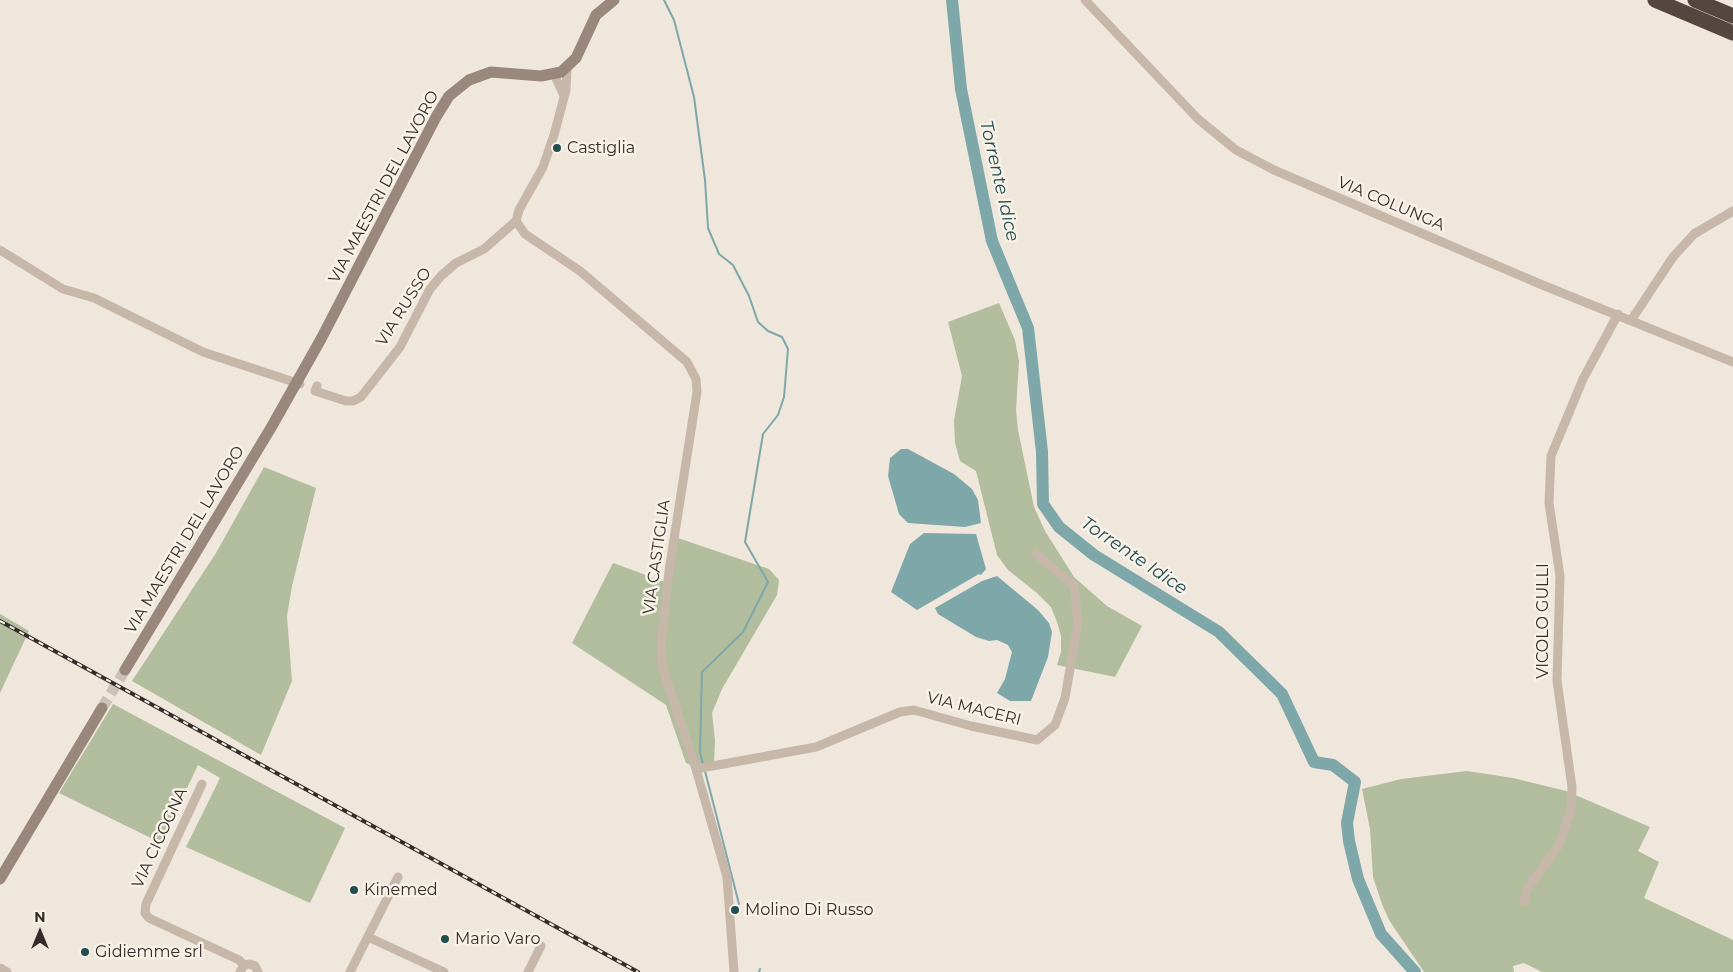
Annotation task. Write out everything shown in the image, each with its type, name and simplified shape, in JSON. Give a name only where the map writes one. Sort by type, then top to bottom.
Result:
[{"type":"highway","points":[[1655,0],[1733,33]]},
{"type":"highway","points":[[1695,0],[1733,16]]},
{"type":"street","points":[[564,96],[554,74],[566,68],[580,53],[596,15],[614,0]]},
{"type":"street","name":"VIA COLUNGA","points":[[1085,0],[1198,119],[1236,150],[1274,170],[1540,284],[1632,319],[1733,362]]},
{"type":"street","name":"VIA RUSSO","points":[[317,386],[315,391],[346,401],[353,401],[361,397],[400,346],[430,289],[441,276],[456,263],[484,249],[516,221],[519,210],[547,156],[564,96],[566,68]]},
{"type":"street","name":"VIA MAESTRI DEL LAVORO","points":[[124,670],[298,383],[436,116],[449,96],[468,80],[491,72],[532,76],[554,74]]},
{"type":"street","points":[[1632,319],[1673,256],[1694,234],[1733,211]]},
{"type":"street","name":"VIA CASTIGLIA","points":[[516,221],[525,234],[580,270],[687,362],[693,372],[697,392],[669,571],[661,646],[664,669],[701,768],[727,877],[734,972]]},
{"type":"street","points":[[0,250],[63,289],[94,298],[203,352],[298,383]]},
{"type":"street","name":"VICOLO GULLI","points":[[1524,900],[1527,889],[1559,845],[1571,802],[1572,787],[1557,681],[1560,576],[1548,502],[1551,456],[1583,379],[1618,314]]},
{"type":"street","name":"VIA MACERI","points":[[701,768],[816,747],[900,712],[914,710],[971,726],[1037,740],[1055,725],[1062,707],[1078,623],[1074,585],[1036,554]]},
{"type":"street","points":[[0,880],[102,708]]},
{"type":"street","name":"VIA CICOGNA","points":[[202,784],[146,904],[145,913],[148,918],[239,960],[242,968],[252,964],[258,972]]},
{"type":"street","points":[[350,972],[398,877]]},
{"type":"street","points":[[368,937],[444,972]]},
{"type":"street","points":[[528,972],[541,946]]},
{"type":"street","points":[[0,968],[7,972]]},
{"type":"green space","points":[[999,303],[1015,340],[1019,361],[1016,410],[1018,430],[1034,507],[1045,531],[1074,577],[1107,606],[1142,626],[1115,677],[1057,665],[1061,652],[1061,636],[1051,607],[1008,570],[997,555],[976,471],[960,461],[955,443],[954,420],[962,376],[948,322]]},
{"type":"green space","points":[[264,467],[316,488],[292,586],[287,616],[292,681],[261,755],[132,681],[216,553]]},
{"type":"green space","points":[[672,536],[769,569],[779,580],[777,595],[722,689],[712,713],[715,740],[714,766],[700,769],[686,763],[666,705],[572,643],[613,563],[665,582]]},
{"type":"green space","points":[[0,614],[29,631],[0,693]]},
{"type":"green space","points":[[113,704],[345,828],[310,903],[186,847],[220,778],[198,765],[161,843],[59,793]]},
{"type":"green space","points":[[1467,771],[1513,778],[1566,791],[1650,827],[1638,851],[1659,862],[1644,898],[1733,940],[1733,972],[1542,972],[1524,963],[1513,966],[1514,972],[1424,972],[1389,920],[1382,904],[1373,877],[1370,829],[1362,789],[1401,779]]},
{"type":"water","points":[[901,449],[908,449],[954,474],[972,489],[978,500],[981,523],[965,527],[908,523],[899,514],[888,476],[890,458]]},
{"type":"water","points":[[924,533],[976,534],[986,569],[981,575],[979,574],[917,610],[891,592],[910,544]]},
{"type":"water","points":[[997,576],[1038,610],[1049,623],[1052,632],[1048,657],[1031,701],[1010,701],[997,693],[1005,679],[1012,652],[1008,645],[997,640],[989,641],[976,637],[938,614],[935,608],[982,581]]},
{"type":"waterway","points":[[664,0],[674,20],[694,97],[705,180],[708,228],[719,254],[733,265],[749,296],[758,322],[768,331],[782,337],[788,349],[784,397],[778,415],[763,434],[745,542],[768,582],[743,632],[702,672],[700,752],[703,764]]},
{"type":"waterway","name":"Torrente Idice","points":[[952,0],[961,89],[992,241],[1028,328],[1042,452],[1043,504],[1059,527],[1094,555],[1219,632],[1282,694],[1314,762],[1333,765],[1355,782],[1347,823],[1349,841],[1358,879],[1381,934],[1415,972]]},
{"type":"waterway","points":[[705,771],[739,904]]},
{"type":"tunnel","points":[[102,708],[125,670]]},
{"type":"railway","points":[[0,621],[638,972]]},
{"type":"place","name":"Castiglia","points":[[557,148]]},
{"type":"place","name":"Kinemed","points":[[354,890]]},
{"type":"place","name":"Molino Di Russo","points":[[735,910]]},
{"type":"place","name":"Mario Varo","points":[[445,939]]},
{"type":"place","name":"Gidiemme srl","points":[[85,952]]}]
